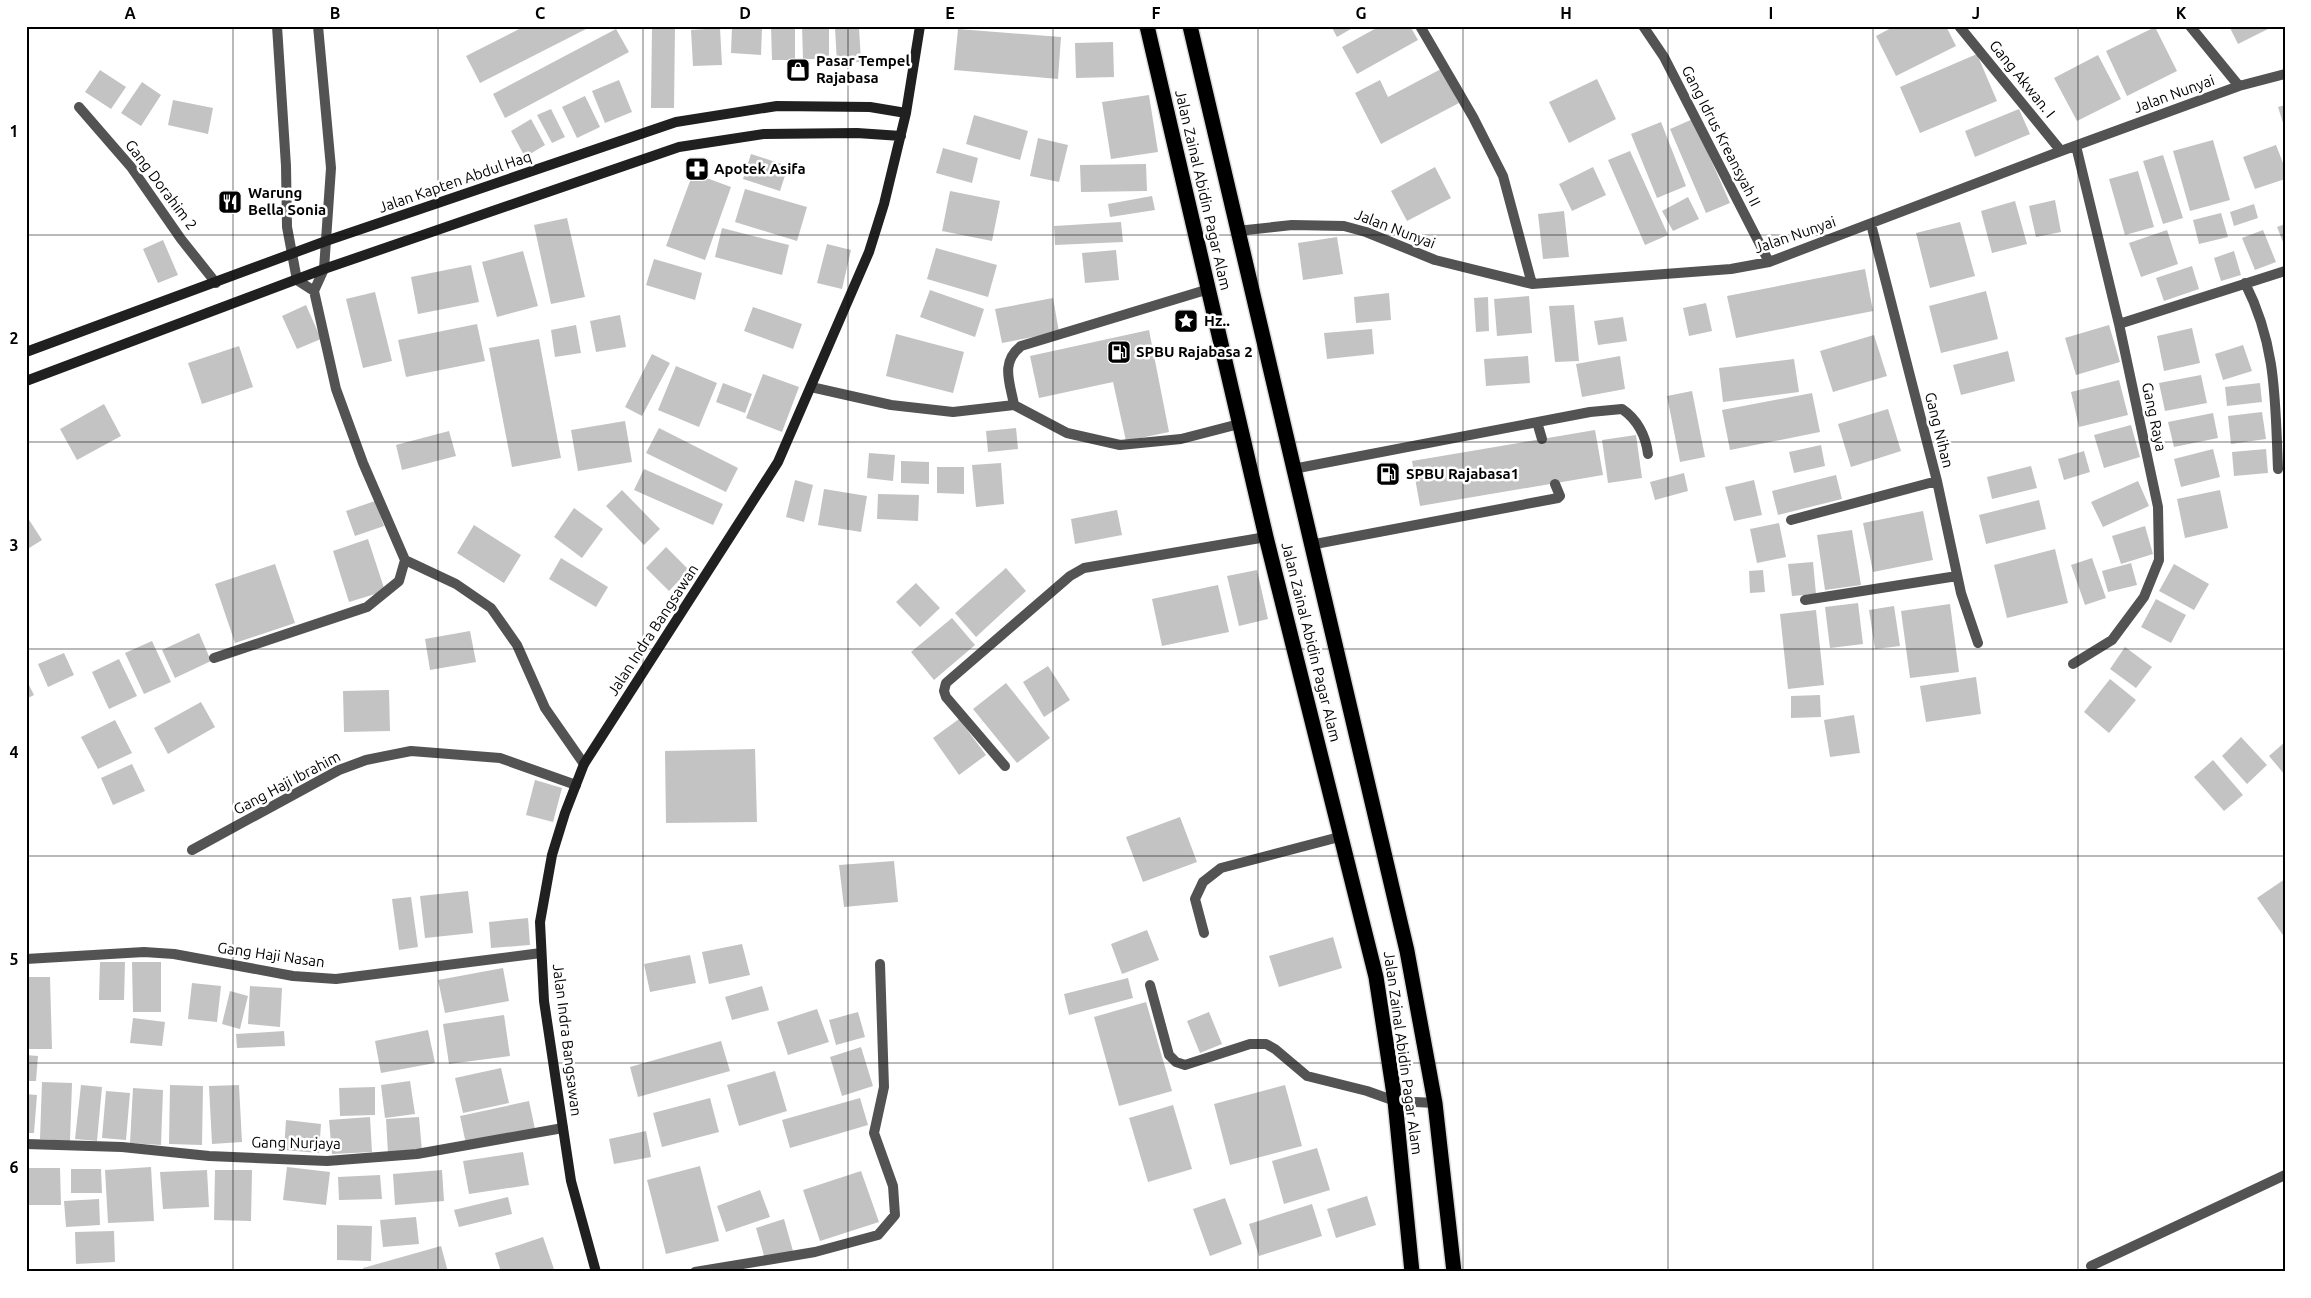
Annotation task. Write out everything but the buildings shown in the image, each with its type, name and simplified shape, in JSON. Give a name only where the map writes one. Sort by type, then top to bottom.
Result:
[{"type":"highway","name":"Jalan Zainal Abidin Pagar Alam","points":[[1147,26],[1266,537],[1343,836],[1376,977],[1395,1101],[1412,1272]]},
{"type":"highway","name":"Jalan Zainal Abidin Pagar Alam","points":[[1190,26],[1310,545],[1407,951],[1435,1102],[1454,1272]]},
{"type":"street","points":[[277,26],[286,166],[287,226],[297,280],[314,291]]},
{"type":"street","points":[[214,658],[367,607],[399,581],[405,560],[364,463],[336,389],[314,291],[324,268],[331,168],[318,26]]},
{"type":"street","name":"Jalan Indra Bangsawan","points":[[596,1272],[571,1181],[544,1001],[540,922],[552,855],[584,764],[778,462],[869,252],[884,204],[906,114],[920,26]]},
{"type":"street","points":[[1420,26],[1473,117],[1503,176],[1532,284]]},
{"type":"street","name":"Gang Idrus Kreansyah II","points":[[1643,26],[1664,57],[1769,262]]},
{"type":"street","name":"Gang Akwan. I","points":[[1959,26],[2061,151]]},
{"type":"street","points":[[2190,26],[2239,86]]},
{"type":"street","name":"Jalan Nunyai","points":[[1238,231],[1292,225],[1344,226],[1366,232],[1435,260],[1532,284],[1730,269],[1769,262],[2061,151],[2239,86],[2285,74]]},
{"type":"street","name":"Jalan Kapten Abdul Haq","points":[[26,352],[326,241],[676,122],[777,106],[870,107],[906,114]]},
{"type":"street","name":"Gang Dorahim 2","points":[[79,107],[131,167],[181,239],[216,283]]},
{"type":"street","points":[[26,381],[297,280],[324,268],[679,147],[764,134],[857,133],[900,136]]},
{"type":"street","name":"Gang Raya","points":[[2072,664],[2112,640],[2144,597],[2159,560],[2158,507],[2119,324],[2076,146]]},
{"type":"street","name":"Gang Nihan","points":[[1871,224],[1937,481],[1957,576],[1978,643]]},
{"type":"street","points":[[2119,324],[2285,271]]},
{"type":"street","points":[[2245,283],[2264,325],[2273,368],[2278,469]]},
{"type":"street","points":[[1014,406],[1007,366],[1011,354],[1020,346],[1208,289]]},
{"type":"street","points":[[811,387],[891,405],[953,412],[1014,406],[1067,433],[1120,445],[1181,439],[1239,424]]},
{"type":"street","points":[[1292,468],[1538,422],[1622,409],[1633,416],[1646,443],[1648,454]]},
{"type":"street","points":[[1538,422],[1542,439]]},
{"type":"street","points":[[1791,520],[1937,481]]},
{"type":"street","points":[[1310,545],[1558,498],[1560,496],[1555,484]]},
{"type":"street","points":[[1005,766],[946,698],[944,691],[946,683],[1070,576],[1084,568],[1266,537]]},
{"type":"street","points":[[405,560],[456,584],[491,608],[517,645],[545,708],[584,764]]},
{"type":"street","points":[[1805,600],[1957,576]]},
{"type":"street","name":"Gang Haji Ibrahim","points":[[192,850],[339,770],[366,760],[411,751],[500,758],[576,785]]},
{"type":"street","points":[[1204,933],[1195,899],[1203,882],[1221,868],[1343,836]]},
{"type":"street","name":"Gang Haji Nasan","points":[[26,959],[144,952],[174,954],[294,976],[336,979],[541,953]]},
{"type":"street","points":[[695,1272],[815,1252],[878,1235],[895,1214],[893,1186],[874,1133],[884,1087],[880,964]]},
{"type":"street","points":[[1150,985],[1169,1055],[1176,1062],[1185,1065],[1250,1044],[1266,1044],[1276,1049],[1307,1076],[1367,1091],[1395,1101],[1435,1102]]},
{"type":"street","name":"Gang Nurjaya","points":[[26,1144],[122,1147],[209,1156],[327,1161],[418,1154],[563,1128]]},
{"type":"street","points":[[2091,1266],[2285,1175]]},
{"type":"place","name":"Pasar Tempel Rajabasa","points":[[798,70]]},
{"type":"place","name":"Apotek Asifa","points":[[697,169]]},
{"type":"place","name":"Warung Bella Sonia","points":[[230,202]]},
{"type":"place","name":"Hz..","points":[[1186,321]]},
{"type":"place","name":"SPBU Rajabasa 2","points":[[1119,352]]},
{"type":"place","name":"SPBU Rajabasa1","points":[[1388,474]]}]
